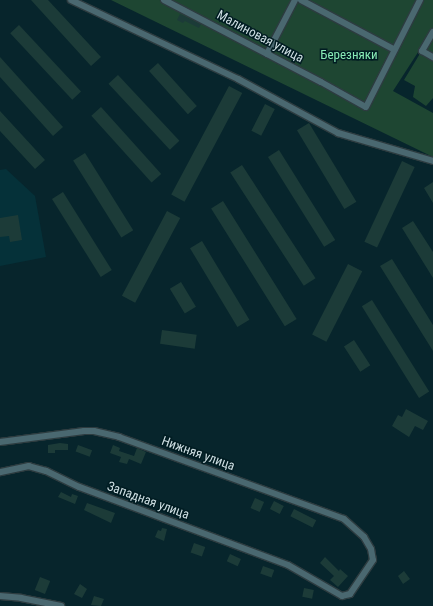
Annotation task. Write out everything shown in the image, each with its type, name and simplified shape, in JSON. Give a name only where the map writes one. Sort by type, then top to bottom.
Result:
[{"type":"street","points":[[71,0],[238,79],[338,134],[433,161]]},
{"type":"street","name":"Малиновая улица","points":[[164,0],[366,107],[395,50]]},
{"type":"street","points":[[267,54],[294,0]]},
{"type":"street","points":[[301,0],[395,50],[420,0]]},
{"type":"street","points":[[433,32],[422,51],[433,57]]},
{"type":"street","name":"Нижняя улица","points":[[0,442],[84,431],[94,431],[119,437],[344,519],[364,537],[371,548]]},
{"type":"street","name":"Западная улица","points":[[0,472],[28,466],[36,467],[114,501],[288,565],[346,597],[371,567],[374,560],[371,548]]},
{"type":"street","points":[[0,596],[21,598],[61,606]]},
{"type":"shaded area","points":[[6,169],[35,196],[46,257],[0,266],[0,170]]},
{"type":"green space","name":"Березняки","points":[[111,0],[433,0],[433,29],[393,91],[433,113],[433,157]]},
{"type":"green space","points":[[433,32],[433,98],[426,106],[413,97],[415,86],[404,80]]},
{"type":"building","points":[[31,0],[48,0],[101,57],[91,66]]},
{"type":"building","points":[[180,14],[201,24],[199,28],[185,21],[183,23],[177,20]]},
{"type":"building","points":[[235,23],[250,29],[247,36],[232,29]]},
{"type":"building","points":[[19,25],[81,92],[72,100],[10,33]]},
{"type":"building","points":[[0,57],[63,127],[53,136],[0,77]]},
{"type":"building","points":[[158,63],[197,106],[188,114],[149,71]]},
{"type":"building","points":[[118,75],[179,141],[170,150],[108,84]]},
{"type":"building","points":[[229,86],[242,93],[184,202],[171,195]]},
{"type":"building","points":[[265,104],[275,109],[261,136],[251,131]]},
{"type":"building","points":[[101,107],[161,174],[152,183],[91,116]]},
{"type":"building","points":[[0,111],[45,160],[35,169],[0,131]]},
{"type":"building","points":[[309,123],[356,202],[344,209],[297,130]]},
{"type":"building","points":[[279,150],[335,240],[324,247],[268,157]]},
{"type":"building","points":[[85,153],[133,230],[121,238],[73,160]]},
{"type":"building","points":[[402,161],[415,167],[377,248],[364,242]]},
{"type":"building","points":[[242,165],[316,278],[304,286],[230,173]]},
{"type":"building","points":[[433,182],[433,203],[424,188]]},
{"type":"building","points":[[63,192],[112,270],[101,277],[52,199]]},
{"type":"building","points":[[223,201],[297,319],[285,326],[211,208]]},
{"type":"building","points":[[167,211],[180,218],[135,303],[122,296]]},
{"type":"building","points":[[18,215],[22,240],[10,242],[9,236],[0,237],[0,218]]},
{"type":"building","points":[[413,221],[433,252],[433,278],[402,228]]},
{"type":"building","points":[[202,241],[249,320],[237,327],[190,248]]},
{"type":"building","points":[[392,259],[433,325],[433,351],[380,266]]},
{"type":"building","points":[[348,264],[362,271],[326,342],[312,334]]},
{"type":"building","points":[[181,282],[196,307],[185,314],[170,289]]},
{"type":"building","points":[[372,300],[429,392],[419,398],[362,306]]},
{"type":"building","points":[[162,330],[197,335],[195,349],[160,344]]},
{"type":"building","points":[[354,340],[370,365],[360,372],[344,347]]},
{"type":"building","points":[[406,409],[428,421],[423,430],[415,426],[409,437],[392,426],[398,415],[402,417]]},
{"type":"building","points":[[60,443],[68,444],[68,450],[55,450],[55,453],[48,453],[48,445]]},
{"type":"building","points":[[78,445],[92,450],[90,457],[76,452]]},
{"type":"building","points":[[113,445],[120,448],[119,451],[134,456],[137,448],[146,452],[141,464],[129,459],[127,464],[119,462],[121,457],[110,453]]},
{"type":"building","points":[[61,492],[71,497],[72,494],[78,496],[75,504],[58,497]]},
{"type":"building","points":[[255,498],[264,502],[260,512],[251,508]]},
{"type":"building","points":[[274,501],[284,506],[280,514],[270,509]]},
{"type":"building","points":[[87,503],[115,513],[111,523],[84,510]]},
{"type":"building","points":[[294,509],[316,520],[313,527],[290,516]]},
{"type":"building","points":[[162,528],[167,529],[164,541],[155,537],[158,530],[161,531]]},
{"type":"building","points":[[194,543],[205,547],[202,557],[191,552]]},
{"type":"building","points":[[230,554],[241,559],[238,566],[227,561]]},
{"type":"building","points":[[325,557],[339,571],[340,569],[348,576],[338,587],[330,580],[334,576],[320,563]]},
{"type":"building","points":[[263,566],[274,570],[272,578],[260,574]]},
{"type":"building","points":[[404,571],[410,579],[403,584],[398,576]]},
{"type":"building","points":[[40,577],[50,581],[45,594],[35,590]]},
{"type":"building","points":[[80,584],[87,589],[82,598],[74,594]]},
{"type":"building","points":[[304,588],[314,590],[312,599],[302,597]]},
{"type":"building","points":[[94,596],[104,599],[101,606],[91,605]]}]
